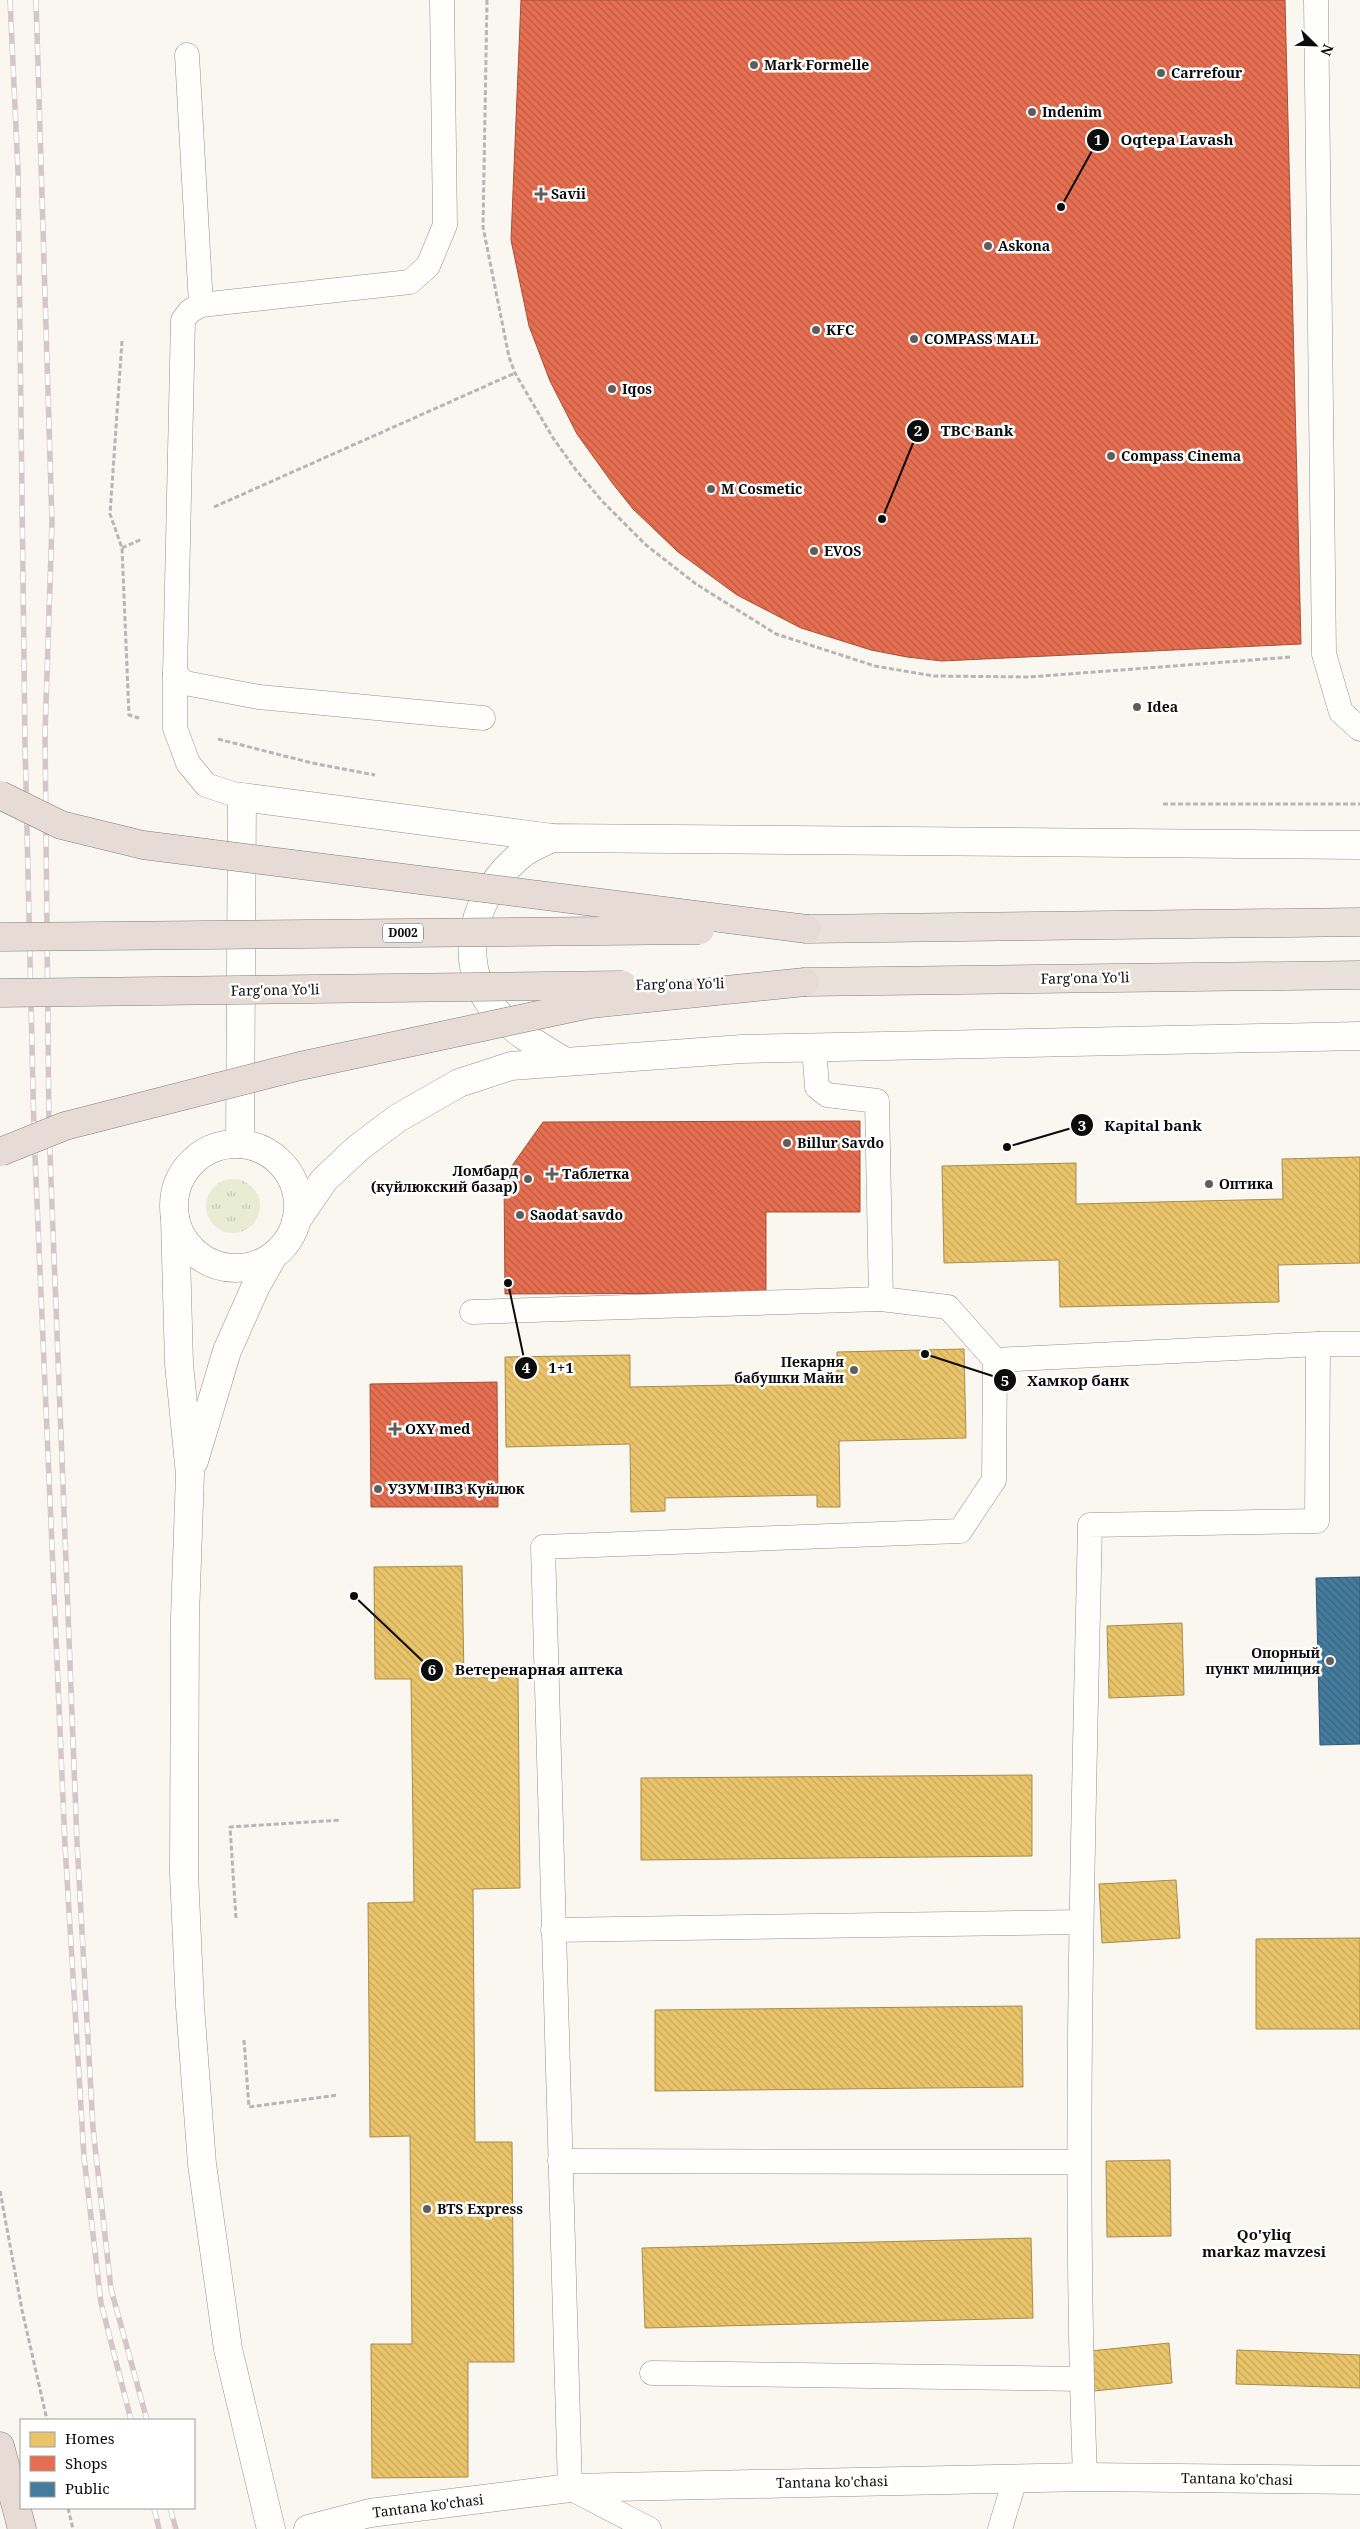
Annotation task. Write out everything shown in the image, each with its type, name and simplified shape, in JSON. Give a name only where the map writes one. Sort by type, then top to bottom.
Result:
[{"type":"highway","points":[[0,795],[61,824],[144,845],[807,929]]},
{"type":"highway","name":"D002","points":[[0,937],[807,929]]},
{"type":"highway","points":[[0,1152],[65,1126],[234,1082],[571,1008],[590,1004],[805,982]]},
{"type":"highway","name":"Farg'ona Yo'li","points":[[0,994],[805,982]]},
{"type":"highway","points":[[0,2446],[22,2529]]},
{"type":"main road","points":[[807,929],[1360,922]]},
{"type":"main road","name":"Farg'ona Yo'li","points":[[805,982],[1360,975]]},
{"type":"street","points":[[240,1144],[242,797],[552,838],[1360,845]]},
{"type":"street","points":[[552,838],[522,854],[489,892],[476,920],[471,953],[477,981],[493,1008],[518,1032],[564,1061]]},
{"type":"street","points":[[190,1474],[227,1351],[255,1288],[274,1256],[288,1241],[296,1221],[324,1180],[358,1148],[398,1118],[459,1083],[511,1066],[742,1048],[1360,1036]]},
{"type":"street","points":[[271,2529],[228,2349],[202,2164],[190,2006],[184,1873],[185,1618],[190,1474],[179,1364],[174,1199],[180,1181],[190,1165],[204,1153],[221,1146],[240,1144],[261,1149],[279,1161],[292,1179],[298,1199],[296,1221]]},
{"type":"street","points":[[175,1218],[182,1238],[196,1254],[214,1264],[234,1269],[255,1266],[274,1256]]},
{"type":"street","name":"Tantana ko'chasi","points":[[308,2529],[372,2521],[570,2488],[1085,2477],[1360,2480]]},
{"type":"lane","points":[[242,797],[206,786],[188,763],[175,728],[183,320],[190,311],[201,305],[410,282],[428,266],[445,225],[442,0]]},
{"type":"lane","points":[[1316,0],[1324,654],[1341,712],[1360,729]]},
{"type":"lane","points":[[186,55],[201,305]]},
{"type":"lane","points":[[175,674],[186,683],[259,697],[483,718]]},
{"type":"lane","points":[[814,1047],[817,1087],[827,1095],[877,1100],[881,1299]]},
{"type":"lane","points":[[472,1312],[881,1299],[948,1307],[995,1360],[994,1480],[960,1531],[543,1547],[570,2488],[649,2529]]},
{"type":"lane","points":[[995,1360],[1318,1344],[1360,1344]]},
{"type":"lane","points":[[1085,2477],[1081,2379],[1078,2162],[1080,1922],[1090,1525],[1317,1521],[1318,1344]]},
{"type":"lane","points":[[553,1930],[1080,1922]]},
{"type":"lane","points":[[560,2161],[1078,2162]]},
{"type":"lane","points":[[652,2373],[1081,2379]]},
{"type":"lane","points":[[1000,2529],[1015,2479]]},
{"type":"path","points":[[487,0],[483,227],[509,357],[515,373],[553,438],[576,470],[640,538],[696,584],[776,634],[875,666],[934,676],[1029,676],[1324,654]]},
{"type":"path","points":[[122,342],[110,514],[122,548],[129,715],[312,763],[380,776]]},
{"type":"path","points":[[122,548],[515,373]]},
{"type":"path","points":[[1158,804],[1360,804]]},
{"type":"path","points":[[236,1918],[230,1827],[341,1820]]},
{"type":"path","points":[[244,2040],[249,2107],[338,2095]]},
{"type":"path","points":[[0,2191],[22,2310],[47,2419]]},
{"type":"path","points":[[68,2509],[73,2529]]},
{"type":"green space","points":[[233,1179],[243,1181],[252,1187],[258,1196],[260,1206],[258,1216],[252,1225],[243,1231],[233,1233],[223,1231],[214,1225],[208,1216],[206,1206],[208,1196],[214,1187],[223,1181]]},
{"type":"building: Homes","points":[[1360,1157],[1360,1263],[1278,1265],[1279,1302],[1060,1307],[1059,1260],[944,1263],[942,1166],[1076,1163],[1076,1204],[1283,1199],[1282,1159]]},
{"type":"building: Homes","points":[[964,1349],[966,1438],[839,1441],[840,1507],[817,1507],[817,1495],[665,1498],[665,1511],[631,1512],[630,1444],[506,1447],[505,1357],[630,1355],[630,1387],[837,1383],[837,1352]]},
{"type":"building: Homes","points":[[462,1566],[464,1678],[518,1677],[520,1888],[473,1889],[475,2142],[512,2142],[514,2362],[468,2362],[468,2477],[372,2478],[371,2344],[412,2344],[410,2136],[370,2137],[368,1903],[414,1902],[411,1679],[375,1679],[374,1567]]},
{"type":"building: Homes","points":[[1182,1623],[1184,1695],[1109,1698],[1107,1626]]},
{"type":"building: Homes","points":[[1032,1775],[1032,1856],[641,1860],[641,1778]]},
{"type":"building: Homes","points":[[1176,1880],[1180,1938],[1102,1943],[1099,1884]]},
{"type":"building: Homes","points":[[1360,1938],[1360,2029],[1256,2029],[1256,1939]]},
{"type":"building: Homes","points":[[1022,2006],[1023,2087],[655,2091],[655,2010]]},
{"type":"building: Homes","points":[[1170,2160],[1171,2236],[1107,2237],[1106,2161]]},
{"type":"building: Homes","points":[[1031,2238],[1033,2318],[645,2328],[642,2248]]},
{"type":"building: Homes","points":[[1169,2343],[1172,2383],[1094,2391],[1090,2351]]},
{"type":"building: Homes","points":[[1237,2350],[1360,2355],[1360,2388],[1236,2384]]},
{"type":"building: Shops","name":"COMPASS MALL","points":[[521,0],[1285,0],[1301,644],[942,661],[907,657],[871,650],[801,628],[737,595],[678,552],[633,509],[577,434],[550,381],[529,326],[511,240]]},
{"type":"building: Shops","points":[[860,1121],[860,1212],[766,1212],[766,1293],[505,1294],[504,1177],[543,1122]]},
{"type":"building: Shops","points":[[497,1382],[498,1507],[371,1507],[370,1384]]},
{"type":"building: Public","points":[[1360,1577],[1360,1744],[1320,1745],[1316,1578]]},
{"type":"railway","points":[[10,0],[18,171],[25,742],[34,1133],[65,1845],[84,2157],[101,2303],[131,2419]]},
{"type":"railway","points":[[36,0],[52,523],[45,734],[49,1129],[77,1842],[93,2128],[111,2289],[147,2419]]},
{"type":"railway","points":[[154,2509],[159,2529]]},
{"type":"railway","points":[[170,2509],[176,2529]]},
{"type":"place","name":"Mark Formelle","points":[[754,65]]},
{"type":"place","name":"Carrefour","points":[[1161,73]]},
{"type":"place","name":"Indenim","points":[[1032,112]]},
{"type":"place","name":"Savii","points":[[541,194]]},
{"type":"place","name":"Oqtepa Lavash","points":[[1061,207]]},
{"type":"place","name":"Askona","points":[[988,246]]},
{"type":"place","name":"KFC","points":[[816,330]]},
{"type":"place","name":"COMPASS MALL","points":[[914,339]]},
{"type":"place","name":"Iqos","points":[[612,389]]},
{"type":"place","name":"Compass Cinema","points":[[1111,456]]},
{"type":"place","name":"M Cosmetic","points":[[711,489]]},
{"type":"place","name":"TBC Bank","points":[[882,519]]},
{"type":"place","name":"EVOS","points":[[814,551]]},
{"type":"place","name":"Idea","points":[[1137,707]]},
{"type":"place","name":"Billur Savdo","points":[[787,1143]]},
{"type":"place","name":"Kapital bank","points":[[1007,1147]]},
{"type":"place","name":"Таблетка","points":[[552,1174]]},
{"type":"place","name":"Ломбард (куйлюкский базар)","points":[[528,1179]]},
{"type":"place","name":"Оптика","points":[[1209,1184]]},
{"type":"place","name":"Saodat savdo","points":[[520,1215]]},
{"type":"place","name":"1+1","points":[[508,1283]]},
{"type":"place","name":"Хамкор банк","points":[[925,1354]]},
{"type":"place","name":"Пекарня бабушки Майи","points":[[854,1370]]},
{"type":"place","name":"OXY med","points":[[395,1429]]},
{"type":"place","name":"УЗУМ ПВЗ Куйлюк","points":[[378,1489]]},
{"type":"place","name":"Ветеренарная аптека","points":[[354,1596]]},
{"type":"place","name":"Опорный пункт милиция","points":[[1330,1661]]},
{"type":"place","name":"BTS Express","points":[[427,2209]]},
{"type":"district","name":"Qo'yliq markaz mavzesi","points":[[1264,2244]]}]
